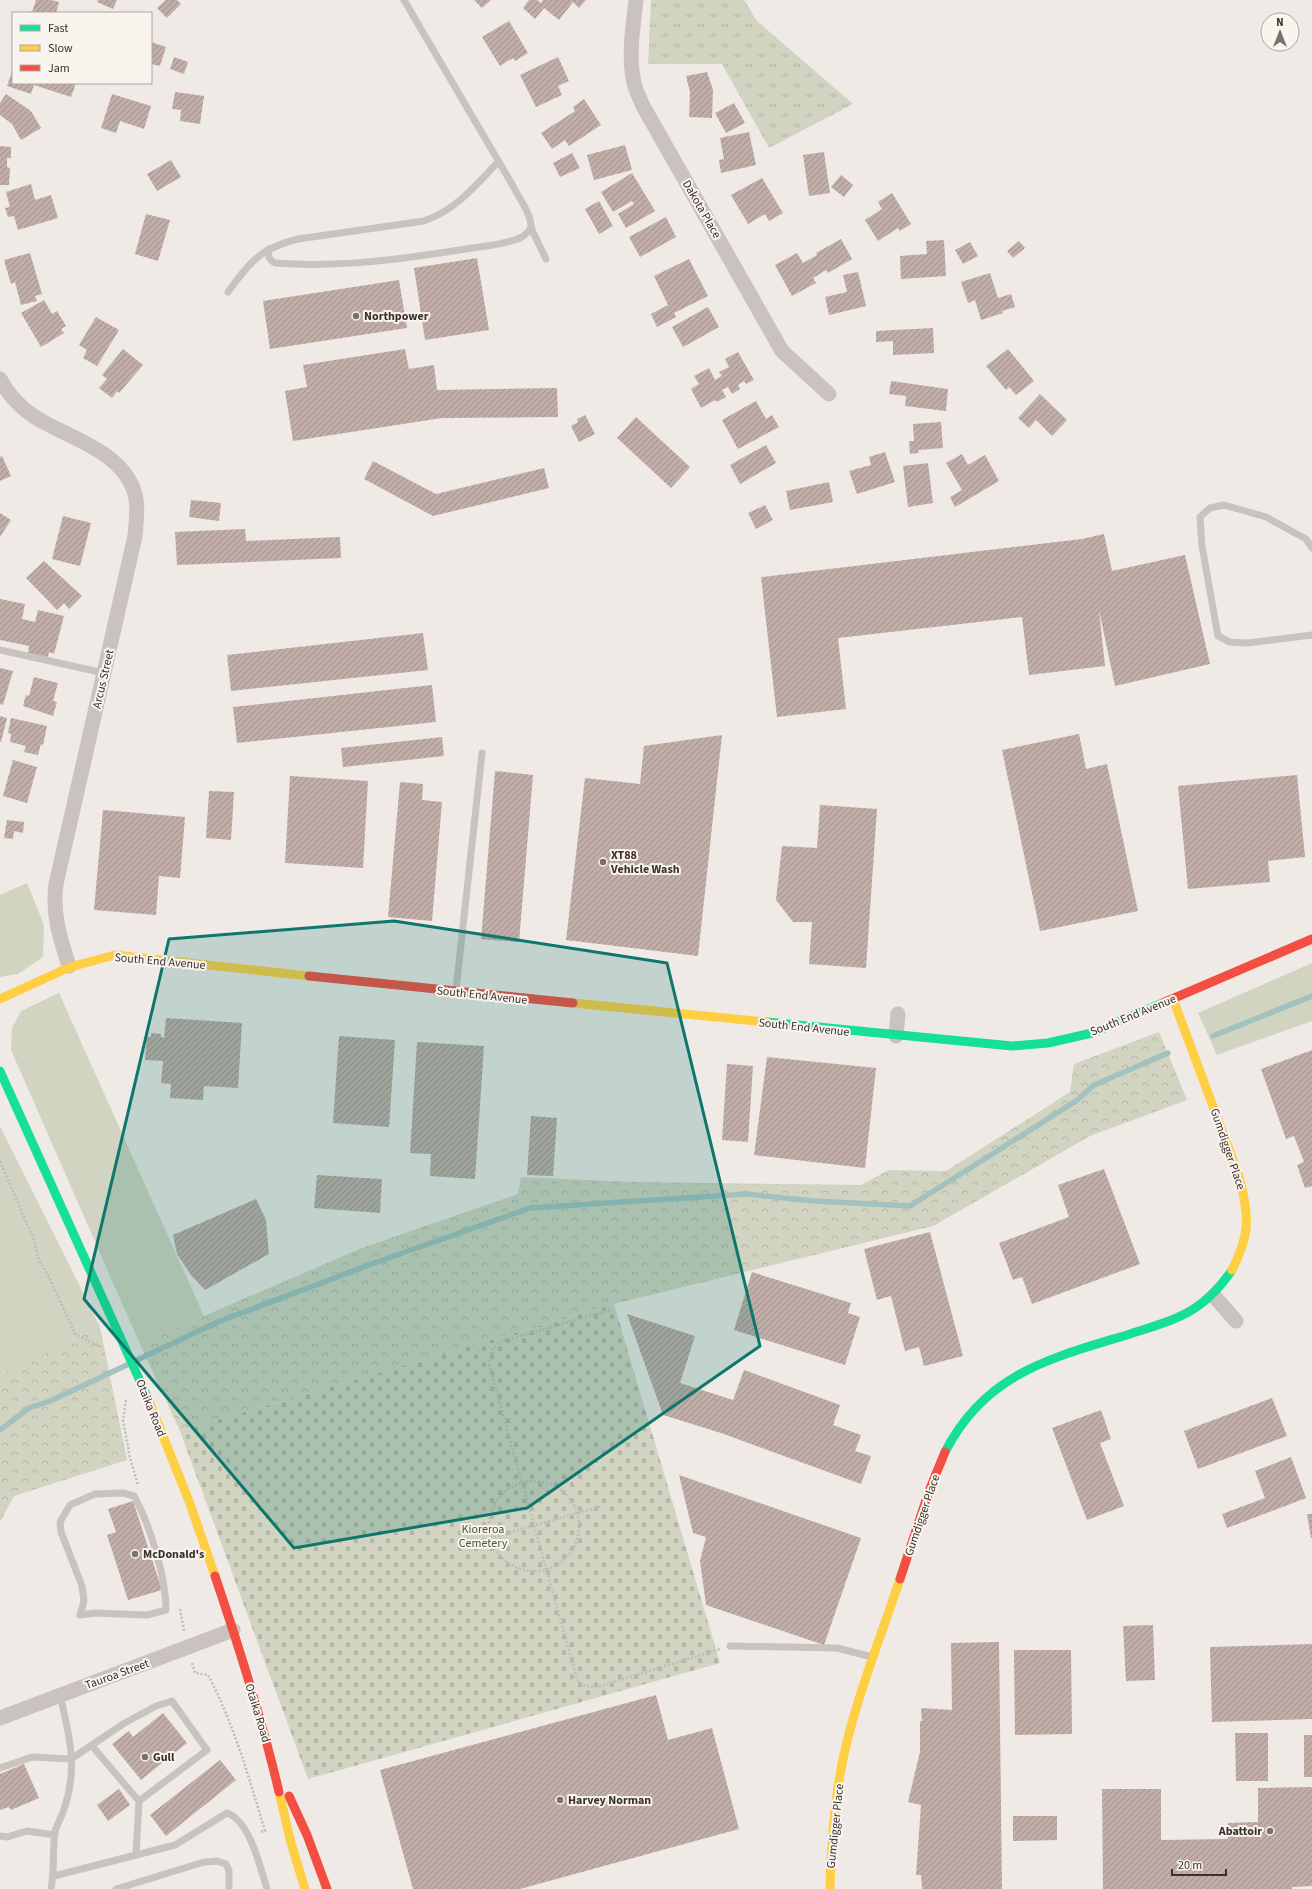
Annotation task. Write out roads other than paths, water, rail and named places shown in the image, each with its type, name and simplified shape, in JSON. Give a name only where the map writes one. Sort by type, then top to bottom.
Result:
[{"type":"main road","name":"South End Avenue","points":[[69,966],[93,958],[115,955],[456,992],[896,1036],[1012,1046],[1048,1043],[1092,1033],[1312,939]]},
{"type":"main road","points":[[0,999],[69,966]]},
{"type":"main road","name":"Gumdigger Place","points":[[830,1889],[835,1812],[843,1759],[857,1706],[928,1494],[947,1446],[962,1422],[981,1401],[1003,1383],[1025,1370],[1078,1350],[1179,1319],[1196,1309],[1214,1296],[1226,1282],[1242,1250],[1246,1226],[1246,1202],[1239,1176],[1172,999]]},
{"type":"main road","name":"Otaika Road","points":[[0,1071],[140,1378],[189,1501],[233,1630],[271,1756],[291,1843],[305,1889]]},
{"type":"main road","name":"Otaika Road","points":[[271,1756],[307,1835],[326,1889]]},
{"type":"street","name":"Dakota Place","points":[[636,0],[631,46],[632,67],[634,84],[643,106],[782,351],[829,394]]},
{"type":"street","name":"Arcus Street","points":[[0,379],[14,399],[34,416],[106,456],[125,474],[132,486],[136,498],[137,516],[135,536],[60,864],[55,894],[56,924],[69,966]]},
{"type":"street","points":[[896,1036],[898,1014]]},
{"type":"street","points":[[1214,1296],[1236,1321]]},
{"type":"street","name":"Tauroa Street","points":[[0,1718],[233,1630]]},
{"type":"lane","points":[[404,0],[527,213],[531,228],[546,259]]},
{"type":"lane","points":[[228,292],[250,262],[281,243],[298,239],[424,221],[440,216],[466,196],[498,162]]},
{"type":"lane","points":[[269,249],[268,255],[270,260],[275,263],[323,264],[365,262],[444,252],[510,241],[526,234],[531,228]]},
{"type":"lane","points":[[1312,548],[1306,538],[1266,517],[1224,505],[1210,508],[1200,517],[1202,546],[1218,636],[1230,642],[1247,643],[1312,635]]},
{"type":"lane","points":[[0,650],[104,673]]},
{"type":"lane","points":[[456,992],[482,753]]},
{"type":"lane","points":[[95,1494],[137,1494],[160,1570],[166,1595],[166,1610],[147,1616],[95,1613],[80,1616],[84,1601],[82,1586],[61,1532],[60,1522],[70,1505],[95,1494]]},
{"type":"lane","points":[[730,1646],[838,1648],[874,1658]]},
{"type":"lane","points":[[51,1889],[54,1876],[52,1853],[55,1835],[72,1778],[71,1740],[60,1695]]},
{"type":"lane","points":[[0,1768],[32,1757],[71,1759],[123,1724],[156,1706],[172,1701],[207,1750],[139,1801]]},
{"type":"lane","points":[[92,1746],[139,1801],[136,1855]]},
{"type":"lane","points":[[54,1876],[175,1845],[227,1813],[234,1815],[251,1840],[267,1889]]},
{"type":"lane","points":[[0,1836],[7,1837],[27,1831],[55,1835]]},
{"type":"lane","points":[[116,1889],[204,1862],[217,1861],[226,1864],[229,1871],[229,1889]]},
{"type":"waterway","points":[[1213,1036],[1312,996]]},
{"type":"waterway","points":[[137,1360],[220,1321],[377,1262],[530,1208],[746,1194],[814,1201],[910,1206],[1076,1101],[1094,1085],[1168,1053]]},
{"type":"waterway","points":[[0,1430],[29,1408],[50,1401],[129,1364]]},
{"type":"place","name":"Northpower","points":[[356,316]]},
{"type":"place","name":"XT88 Vehicle Wash","points":[[603,862]]},
{"type":"place","name":"McDonald's","points":[[135,1554]]},
{"type":"place","name":"Gull","points":[[145,1757]]},
{"type":"place","name":"Harvey Norman","points":[[560,1800]]},
{"type":"place","name":"Abattoir","points":[[1270,1831]]},
{"type":"park label","name":"Kioreroa Cemetery","points":[[483,1536]]}]
